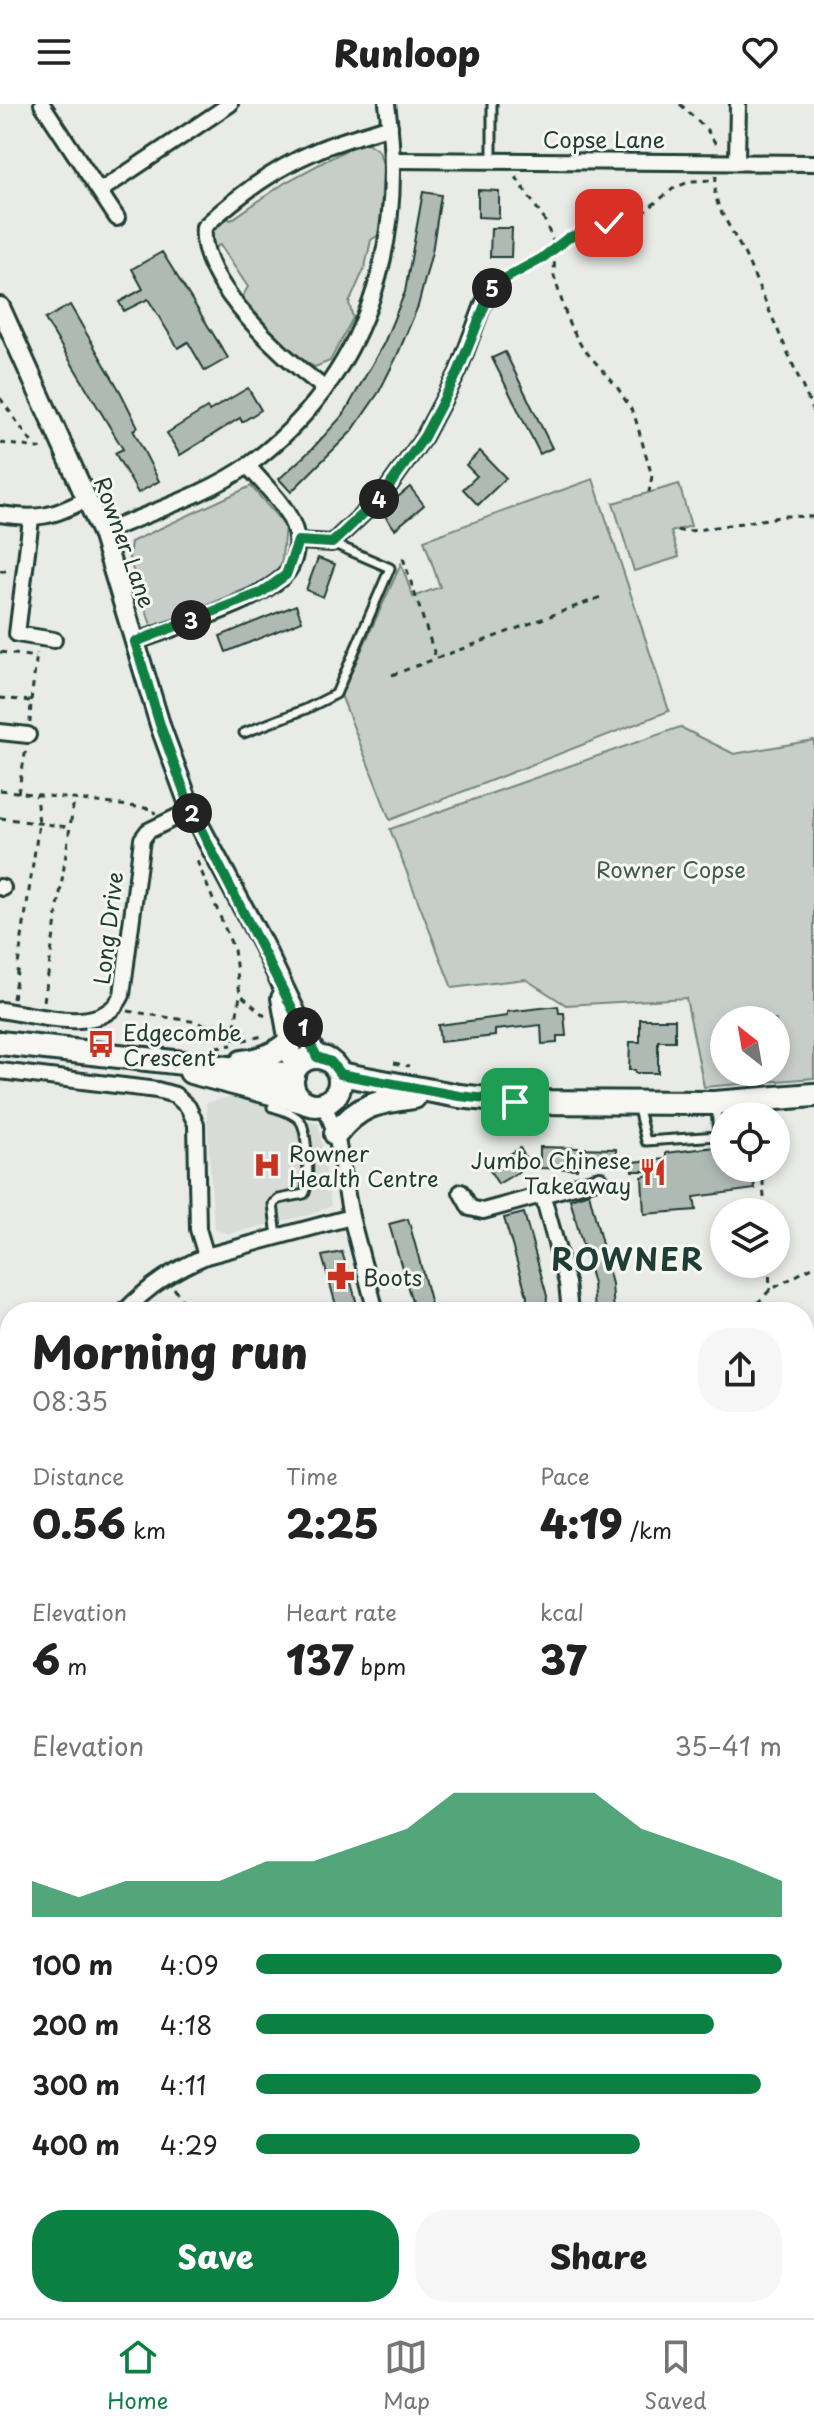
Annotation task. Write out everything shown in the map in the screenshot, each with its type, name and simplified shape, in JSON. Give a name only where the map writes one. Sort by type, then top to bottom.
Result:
[{"type":"main road","points":[[0,1043],[164,1063],[294,1073]]},
{"type":"main road","points":[[217,1065],[258,1061],[275,1054],[288,1043]]},
{"type":"main road","points":[[326,1092],[331,1062],[317,1057],[304,1060],[294,1073],[293,1090],[326,1092],[414,1097],[459,1096]]},
{"type":"main road","points":[[164,1063],[214,1080],[326,1092],[459,1096],[515,1102],[710,1103]]},
{"type":"main road","points":[[727,1102],[814,1095]]},
{"type":"main road","points":[[336,1134],[356,1112],[386,1101],[414,1097]]},
{"type":"street","points":[[42,104],[117,218]]},
{"type":"street","points":[[100,191],[230,104]]},
{"type":"street","points":[[102,533],[248,466],[273,445],[324,388],[355,339],[375,290],[393,207],[394,160],[387,104]]},
{"type":"street","points":[[737,161],[738,104]]},
{"type":"street","points":[[324,388],[287,360],[245,314],[212,267],[202,243],[204,227],[223,209],[288,165],[319,149],[390,126]]},
{"type":"street","name":"Copse Lane","points":[[394,160],[814,163]]},
{"type":"street","points":[[298,541],[332,543],[382,496],[424,437],[458,372],[493,285]]},
{"type":"street","name":"Rowner Lane","points":[[0,307],[7,340],[66,452],[102,533],[161,728],[191,810],[317,1057]]},
{"type":"street","points":[[135,642],[261,593],[286,575],[298,541],[293,525],[282,506],[248,466]]},
{"type":"street","points":[[0,514],[31,519],[54,516],[87,499]]},
{"type":"street","points":[[31,519],[17,634],[47,639]]},
{"type":"street","points":[[0,732],[28,735]]},
{"type":"street","points":[[159,825],[191,810]]},
{"type":"street","name":"Long Drive","points":[[0,1010],[91,1021],[116,1009],[122,995],[142,839],[159,825]]},
{"type":"street","name":"Rowner Lane","points":[[275,971],[294,1073]]},
{"type":"street","points":[[0,1071],[157,1090],[175,1095],[188,1107],[196,1124],[198,1229],[206,1256]]},
{"type":"street","points":[[326,1092],[351,1217],[373,1302]]},
{"type":"street","points":[[461,1192],[470,1208],[483,1211],[600,1179]]},
{"type":"street","points":[[542,1193],[567,1283],[569,1302]]},
{"type":"street","points":[[133,1302],[166,1276],[206,1256],[351,1217]]},
{"type":"lane","points":[[492,104],[498,160]]},
{"type":"lane","points":[[244,733],[336,694],[390,568],[332,543]]},
{"type":"lane","points":[[637,1103],[646,1141],[710,1137]]},
{"type":"lane","points":[[272,1107],[293,1115],[302,1124],[309,1182],[304,1194],[279,1199],[273,1204],[277,1237]]},
{"type":"path","points":[[680,104],[707,130],[719,148],[715,180],[719,208],[745,255],[814,413]]},
{"type":"path","points":[[498,160],[544,219],[555,246],[554,276],[569,324],[582,347],[617,387],[634,414],[652,476],[649,492]]},
{"type":"path","points":[[493,285],[584,231],[635,219],[682,184],[715,180]]},
{"type":"path","points":[[0,398],[35,447]]},
{"type":"path","points":[[0,443],[66,452]]},
{"type":"path","points":[[677,530],[684,532],[786,516],[814,517]]},
{"type":"path","points":[[403,558],[436,658]]},
{"type":"path","points":[[392,675],[601,597]]},
{"type":"path","points":[[31,701],[37,657],[47,639]]},
{"type":"path","points":[[0,652],[37,657]]},
{"type":"path","points":[[0,790],[153,809],[159,825]]},
{"type":"path","points":[[0,997],[13,999],[39,823],[36,795]]},
{"type":"path","points":[[44,1001],[74,799]]},
{"type":"path","points":[[0,818],[69,827]]},
{"type":"path","points":[[195,854],[234,950],[240,994],[233,1039]]},
{"type":"path","points":[[240,994],[271,1022]]},
{"type":"path","points":[[126,1011],[197,1022],[239,1041],[267,1035]]},
{"type":"path","points":[[390,1063],[415,1069]]},
{"type":"path","points":[[759,1302],[770,1290],[814,1266]]},
{"type":"path","points":[[166,1276],[183,1302]]},
{"type":"path","points":[[770,1278],[770,1290]]},
{"type":"shaded area","name":"Rowner Health Centre","points":[[236,1095],[319,1124],[331,1206],[312,1214],[228,1234],[214,1229],[206,1103]]},
{"type":"green space","points":[[366,142],[379,151],[383,165],[380,234],[371,240],[365,267],[349,303],[353,318],[330,361],[315,367],[294,358],[242,297],[248,287],[220,245],[212,249],[213,228],[223,216],[231,220],[286,182],[346,150],[348,144]]},
{"type":"green space","points":[[593,479],[669,711],[390,820],[341,695],[401,564],[413,597],[440,587],[424,540]]},
{"type":"green space","points":[[679,484],[691,526],[671,532],[679,557],[634,571],[613,503]]},
{"type":"green space","points":[[251,486],[285,526],[281,567],[269,579],[184,615],[174,624],[151,625],[129,558],[131,542]]},
{"type":"green space","name":"Rowner Copse","points":[[680,727],[734,754],[814,740],[814,1078],[790,1080],[790,1006],[710,1006],[710,1086],[716,1086],[704,1087],[686,998],[566,1005],[525,979],[452,988],[390,829]]},
{"type":"building","points":[[478,190],[499,191],[499,218],[478,217]]},
{"type":"building","points":[[423,192],[441,195],[432,252],[418,306],[397,356],[379,392],[352,431],[291,492],[279,479],[344,414],[384,343],[405,292]]},
{"type":"building","points":[[491,228],[512,228],[511,257],[490,257]]},
{"type":"building","points":[[162,252],[228,358],[205,371],[188,342],[178,348],[148,299],[124,311],[119,302],[143,289],[132,269]]},
{"type":"building","points":[[70,305],[121,393],[138,427],[133,430],[159,481],[138,493],[115,453],[123,449],[45,319]]},
{"type":"building","points":[[505,352],[552,448],[540,454],[492,358]]},
{"type":"building","points":[[248,388],[261,410],[242,422],[240,418],[180,455],[167,433],[207,408],[209,411]]},
{"type":"building","points":[[480,451],[506,478],[478,505],[463,489],[477,476],[466,465]]},
{"type":"building","points":[[410,487],[424,505],[395,529],[381,511]]},
{"type":"building","points":[[318,558],[335,564],[323,597],[306,590]]},
{"type":"building","points":[[296,605],[302,621],[226,652],[220,636]]},
{"type":"building","points":[[558,1006],[559,1013],[564,1013],[566,1036],[557,1036],[557,1043],[542,1044],[541,1025],[495,1030],[495,1036],[440,1042],[438,1025]]},
{"type":"building","points":[[640,1019],[675,1019],[675,1041],[658,1041],[658,1073],[629,1070],[630,1042],[640,1042]]},
{"type":"building","points":[[540,1147],[616,1149],[616,1162],[578,1161],[577,1169],[540,1168]]},
{"type":"building","points":[[520,1148],[530,1165],[498,1184],[488,1167]]},
{"type":"building","points":[[710,1148],[710,1182],[754,1182],[755,1189],[694,1197],[696,1210],[644,1214],[642,1177],[662,1171],[632,1171],[632,1162],[666,1159],[666,1153]]},
{"type":"building","points":[[589,1193],[612,1284],[613,1302],[594,1302],[593,1284],[570,1199]]},
{"type":"building","points":[[524,1213],[547,1302],[527,1302],[504,1218]]},
{"type":"building","points":[[408,1219],[430,1302],[412,1302],[389,1224]]},
{"type":"building","points":[[342,1252],[356,1302],[335,1302],[322,1256]]},
{"type":"place","name":"Edgecombe Crescent","points":[[101,1044]]},
{"type":"place","name":"Rowner Health Centre","points":[[267,1165]]},
{"type":"place","name":"Jumbo Chinese Takeaway","points":[[653,1172]]},
{"type":"place","name":"Boots","points":[[341,1276]]},
{"type":"district","name":"ROWNER","points":[[628,1258]]},
{"type":"route","points":[[515,1102],[459,1096],[340,1074],[331,1062],[317,1057],[263,945],[191,810],[175,771],[135,642],[261,593],[286,575],[298,541],[332,543],[382,496],[424,437],[458,372],[493,285],[541,259],[568,238],[609,223]]}]
